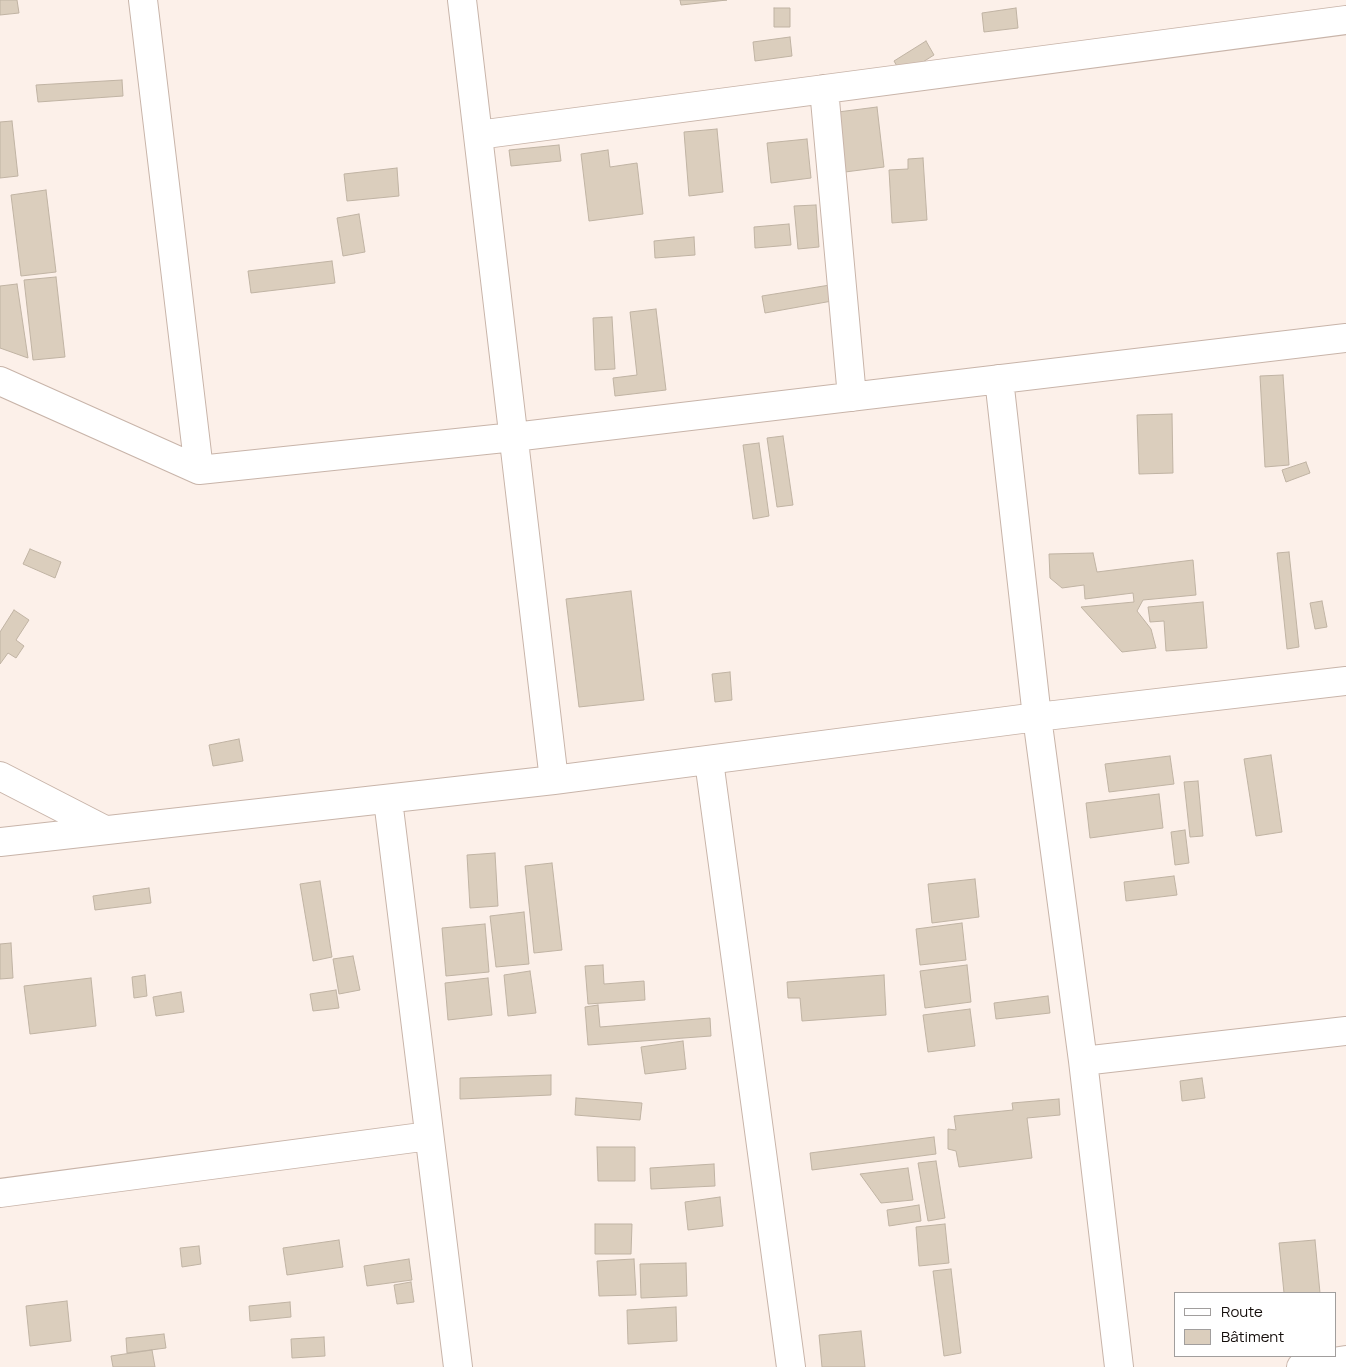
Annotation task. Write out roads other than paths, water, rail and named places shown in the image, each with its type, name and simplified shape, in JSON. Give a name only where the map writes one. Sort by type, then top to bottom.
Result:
[{"type":"street","points":[[143,0],[199,470]]},
{"type":"street","points":[[462,0],[554,780]]},
{"type":"street","points":[[478,135],[1346,20]]},
{"type":"street","points":[[824,89],[852,397]]},
{"type":"street","points":[[0,381],[199,470],[514,436],[1346,338]]},
{"type":"street","points":[[999,379],[1037,717],[1083,1061],[1119,1367]]},
{"type":"street","points":[[0,842],[388,800],[709,761],[1037,717],[1346,682]]},
{"type":"street","points":[[709,761],[790,1367]]},
{"type":"street","points":[[0,776],[105,830]]},
{"type":"street","points":[[388,800],[458,1367]]},
{"type":"street","points":[[1083,1061],[1346,1031]]},
{"type":"street","points":[[0,1193],[429,1136]]},
{"type":"street","points":[[1301,1367],[1346,1360]]}]
